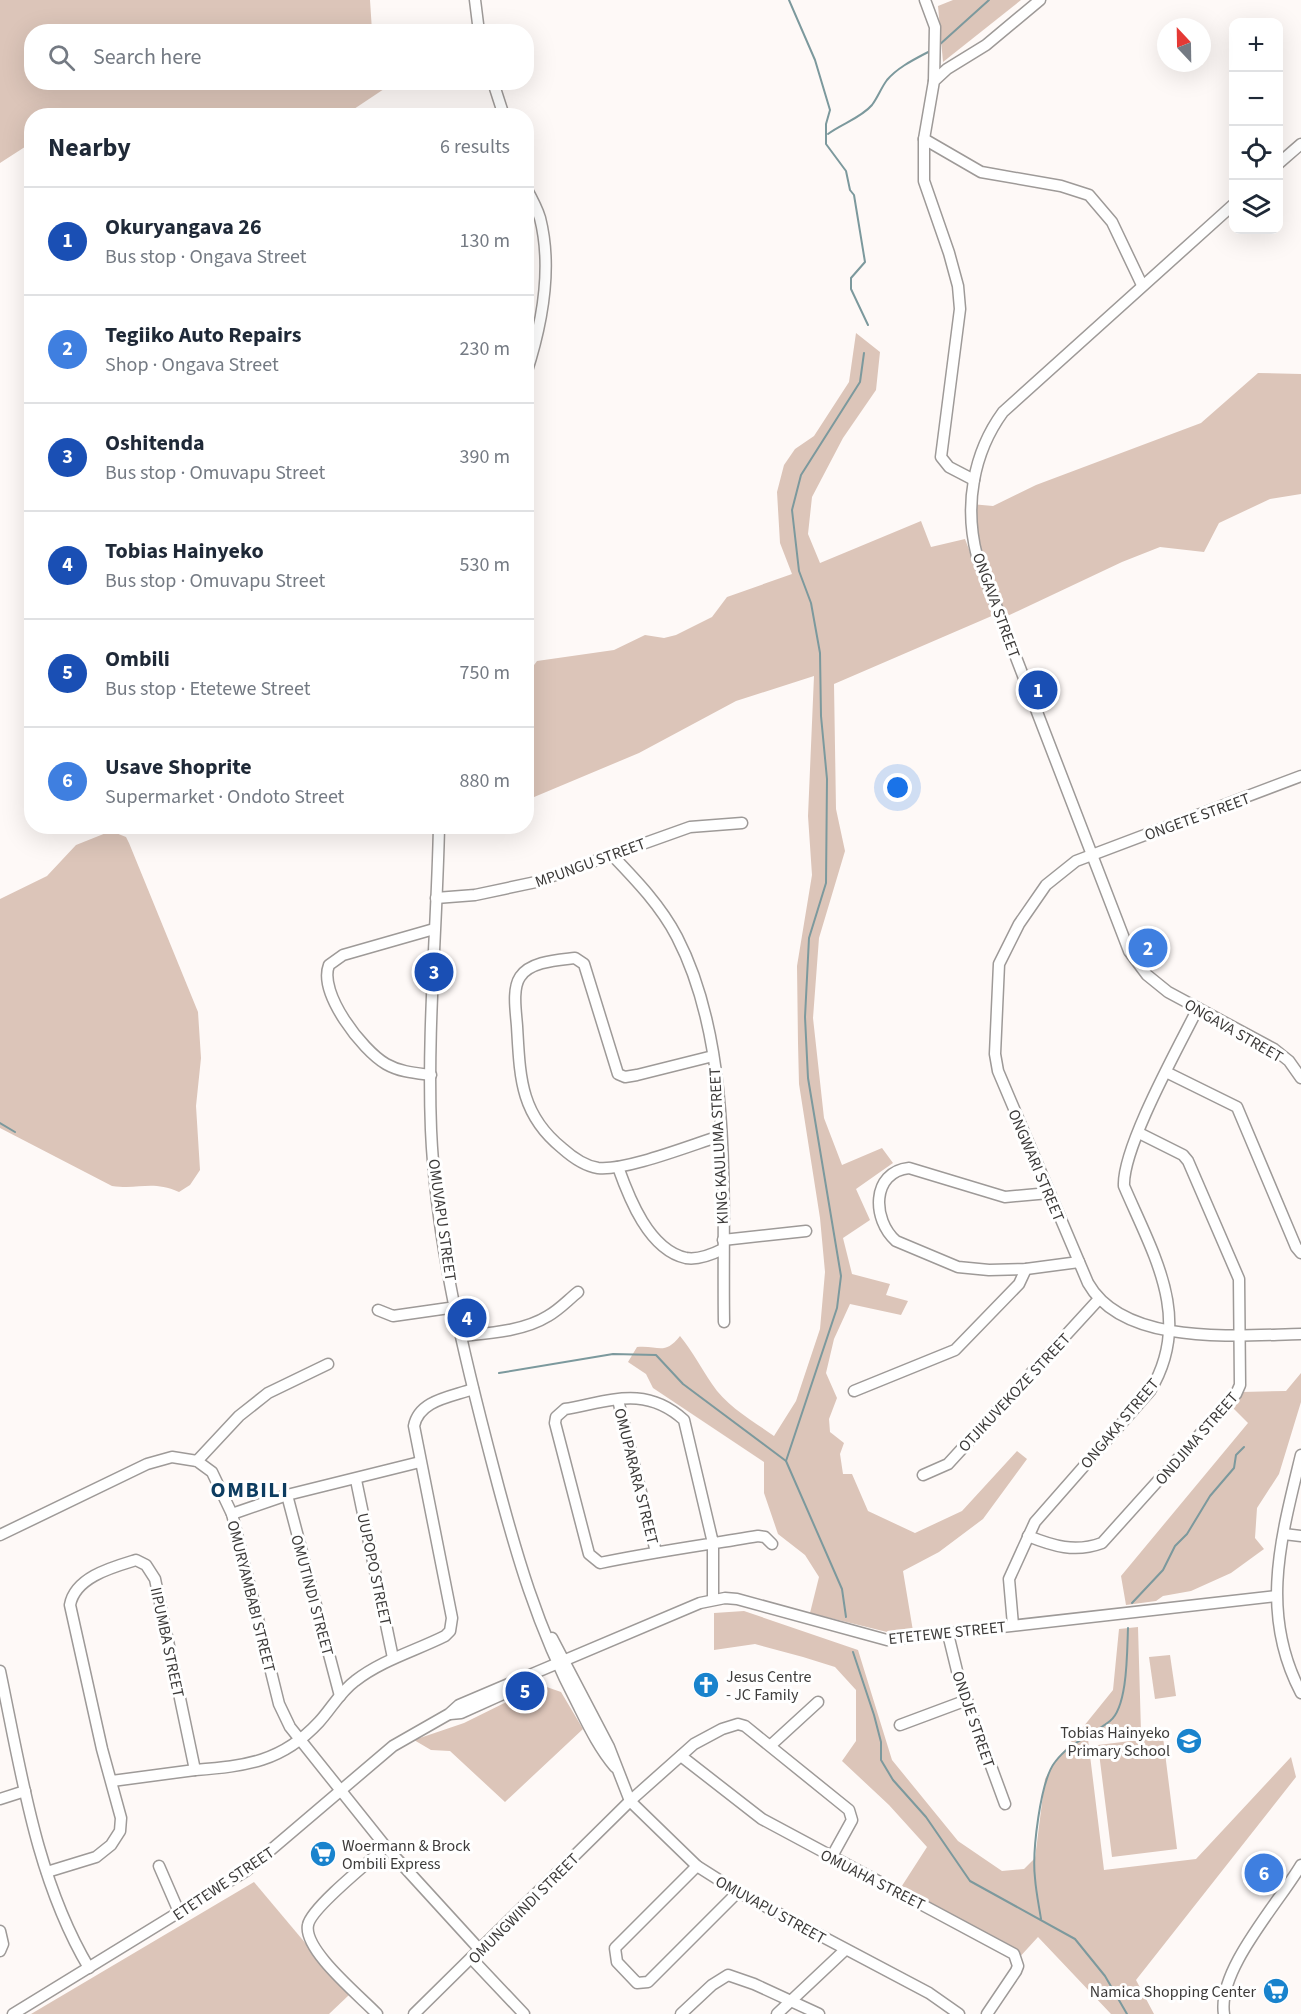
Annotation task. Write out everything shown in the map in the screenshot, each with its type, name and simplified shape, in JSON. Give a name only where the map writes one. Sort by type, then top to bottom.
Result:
[{"type":"street","points":[[475,0],[478,24]]},
{"type":"street","points":[[926,0],[935,27],[934,81],[924,139],[924,181],[949,253],[958,286],[960,309],[941,457],[949,466],[974,480]]},
{"type":"street","points":[[934,81],[947,69],[986,45],[1040,0]]},
{"type":"street","points":[[496,90],[501,108]]},
{"type":"street","points":[[924,139],[981,172],[1061,186],[1089,195],[1112,222],[1142,285]]},
{"type":"street","points":[[1283,160],[1301,144]]},
{"type":"street","points":[[534,205],[540,217],[545,292],[534,349]]},
{"type":"street","name":"ONGAVA STREET","points":[[1229,208],[1003,412],[983,446],[974,480],[971,514],[977,556],[1130,951],[1147,975],[1168,992],[1274,1049],[1289,1061],[1301,1078]]},
{"type":"street","name":"ONGETE STREET","points":[[1092,854],[1198,817],[1301,776]]},
{"type":"street","name":"MPUNGU STREET","points":[[436,898],[516,887],[690,826],[742,823]]},
{"type":"street","name":"OMUVAPU STREET","points":[[439,834],[431,1075],[434,1175],[456,1307],[473,1389],[522,1575],[533,1603],[561,1665],[609,1747],[630,1801],[697,1866],[738,1892],[929,1993],[959,2014]]},
{"type":"street","name":"ONGWARI STREET","points":[[1092,854],[1076,861],[1046,885],[1019,924],[999,964],[995,1054],[998,1071],[1049,1192],[1079,1262],[1099,1299]]},
{"type":"street","name":"KING KAULUMA STREET","points":[[612,855],[650,898],[677,937],[705,1012],[717,1076],[724,1322]]},
{"type":"street","points":[[431,1075],[406,1072],[385,1064],[359,1040],[344,1019],[327,976],[329,965],[343,956],[434,929]]},
{"type":"street","points":[[713,1056],[625,1077],[618,1074],[584,964],[575,958],[546,963],[528,969],[520,976],[516,1006],[519,1069],[524,1099],[531,1113],[553,1141],[569,1154],[596,1168],[618,1167],[720,1136]]},
{"type":"street","name":"ONGAKA STREET","points":[[1013,1625],[1009,1579],[1028,1536],[1042,1512],[1150,1392],[1163,1369],[1168,1332],[1169,1296],[1124,1186],[1125,1174],[1138,1133],[1198,1008]]},
{"type":"street","points":[[1166,1072],[1238,1107],[1296,1247],[1301,1253]]},
{"type":"street","name":"ONDJIMA STREET","points":[[1028,1536],[1057,1547],[1076,1548],[1092,1547],[1109,1537],[1236,1394],[1240,1385],[1239,1279],[1192,1168],[1183,1155],[1138,1133]]},
{"type":"street","points":[[618,1167],[636,1214],[675,1253],[693,1258],[723,1245],[806,1231]]},
{"type":"street","points":[[1049,1192],[1005,1197],[909,1168],[893,1173],[880,1194],[878,1212],[889,1235],[896,1241],[958,1267],[988,1270],[1026,1269],[1079,1262]]},
{"type":"street","points":[[854,1391],[955,1350],[1019,1284],[1026,1269]]},
{"type":"street","points":[[462,1336],[508,1330],[548,1317],[578,1292]]},
{"type":"street","points":[[1099,1299],[1138,1322],[1168,1332],[1239,1335],[1301,1334]]},
{"type":"street","name":"OTJIKUVEKOZE STREET","points":[[923,1475],[940,1470],[948,1464],[1099,1299]]},
{"type":"street","points":[[378,1310],[393,1317],[456,1307]]},
{"type":"street","points":[[0,1535],[147,1464],[172,1457],[197,1461],[239,1416],[268,1393],[328,1364]]},
{"type":"street","points":[[112,1781],[257,1762],[278,1755],[302,1740],[340,1696],[362,1676],[393,1658],[445,1636],[450,1631],[452,1618],[414,1426],[419,1412],[434,1402],[473,1389]]},
{"type":"street","points":[[713,1599],[713,1544],[684,1420],[671,1408],[639,1397],[565,1409],[556,1417],[555,1423],[588,1554],[600,1563],[656,1552],[713,1544],[758,1536],[765,1537],[771,1544]]},
{"type":"street","name":"OMUPARARA STREET","points":[[618,1400],[656,1552]]},
{"type":"street","points":[[1301,1457],[1284,1534],[1276,1596],[1283,1654],[1301,1692]]},
{"type":"street","name":"OMURYAMBABI STREET","points":[[197,1461],[212,1472],[232,1514],[279,1704],[290,1727],[386,1847],[481,1951]]},
{"type":"street","points":[[232,1514],[287,1495],[356,1480],[420,1462]]},
{"type":"street","name":"UUPOPO STREET","points":[[356,1480],[393,1658]]},
{"type":"street","name":"OMUTINDI STREET","points":[[287,1495],[340,1696]]},
{"type":"street","points":[[1284,1534],[1301,1536]]},
{"type":"street","name":"IIPUMBA STREET","points":[[47,1872],[96,1857],[116,1839],[121,1818],[94,1719],[70,1605],[72,1598],[86,1582],[136,1560],[146,1565],[155,1579],[195,1770]]},
{"type":"street","name":"ETETEWE STREET","points":[[13,2014],[246,1871],[343,1791],[393,1746],[449,1714],[461,1713],[561,1665],[617,1643],[629,1634],[713,1599],[737,1599],[887,1640],[1276,1596]]},
{"type":"street","name":"ONDJE STREET","points":[[948,1634],[966,1700],[1005,1804]]},
{"type":"street","points":[[0,1671],[25,1791],[47,1872],[59,1910],[89,1968]]},
{"type":"street","points":[[900,1725],[966,1700]]},
{"type":"street","points":[[818,1702],[771,1745],[849,1810],[852,1820],[831,1858]]},
{"type":"street","name":"OMUNGWINDI STREET","points":[[414,2014],[481,1951],[630,1801],[707,1736],[738,1724],[745,1726],[771,1745]]},
{"type":"street","name":"OMUAHA STREET","points":[[681,1756],[762,1820],[986,1937],[1014,1954],[1018,1966],[1016,1971],[987,2014]]},
{"type":"street","points":[[0,1799],[25,1791]]},
{"type":"street","points":[[377,2014],[316,1952],[307,1926],[311,1916],[386,1847]]},
{"type":"street","points":[[1224,2014],[1225,1987],[1234,1967],[1296,1883],[1301,1865]]},
{"type":"street","points":[[159,1866],[179,1912]]},
{"type":"street","points":[[697,1866],[615,1948],[617,1962],[637,1983],[648,1982],[738,1892]]},
{"type":"street","points":[[0,1931],[3,1944],[0,1951]]},
{"type":"street","points":[[777,2014],[845,1950]]},
{"type":"street","points":[[472,1959],[524,2014]]},
{"type":"street","points":[[681,2014],[711,1985],[728,1976],[742,1978],[819,2014]]},
{"type":"shaded area","points":[[0,0],[370,0],[372,24],[24,24],[24,90],[382,90],[356,108],[24,108],[24,148],[0,163]]},
{"type":"shaded area","points":[[953,0],[1021,0],[943,62],[938,6]]},
{"type":"shaded area","points":[[856,333],[880,352],[876,390],[843,438],[812,497],[808,534],[820,563],[921,521],[931,547],[965,539],[994,615],[834,684],[836,809],[845,851],[819,938],[813,1018],[824,1118],[842,1165],[882,1148],[893,1163],[856,1189],[870,1220],[843,1238],[852,1274],[890,1284],[886,1295],[908,1301],[901,1315],[850,1304],[834,1339],[826,1373],[837,1398],[829,1419],[830,1432],[844,1443],[840,1454],[843,1474],[852,1474],[868,1511],[915,1533],[962,1511],[1017,1451],[1027,1459],[983,1519],[939,1552],[903,1571],[913,1631],[887,1632],[810,1613],[819,1577],[805,1555],[778,1534],[764,1493],[764,1462],[653,1388],[646,1374],[628,1362],[637,1347],[665,1348],[680,1336],[718,1392],[740,1413],[774,1436],[796,1401],[820,1329],[825,1272],[820,1218],[799,1084],[797,966],[812,875],[808,816],[814,676],[736,701],[639,753],[534,797],[534,665],[537,661],[614,650],[645,635],[664,638],[676,635],[712,617],[727,597],[792,574],[780,543],[777,492],[784,465],[795,449],[814,436],[849,382]]},
{"type":"shaded area","points":[[1258,373],[1301,374],[1301,494],[1270,499],[1219,523],[1204,552],[1160,547],[1122,562],[1001,619],[977,556],[971,504],[993,506],[1036,485],[1201,423]]},
{"type":"shaded area","points":[[104,834],[118,834],[126,837],[198,1012],[201,1058],[196,1106],[200,1170],[190,1185],[179,1192],[153,1186],[112,1186],[0,1128],[0,899],[47,876],[76,845]]},
{"type":"shaded area","points":[[1301,1373],[1301,1402],[1279,1474],[1257,1508],[1255,1538],[1264,1549],[1231,1573],[1191,1591],[1163,1596],[1156,1601],[1126,1605],[1121,1576],[1248,1423],[1231,1406],[1242,1392],[1286,1391]]},
{"type":"shaded area","points":[[744,1611],[858,1650],[892,1760],[958,1841],[1002,1871],[1024,1869],[1035,1858],[1045,1779],[1054,1763],[1113,1690],[1119,1629],[1138,1627],[1141,1732],[1088,1739],[1104,1870],[1196,1859],[1291,1757],[1296,1777],[1136,1980],[1154,2014],[1111,2014],[1038,1937],[1017,1960],[898,1892],[927,1847],[889,1805],[842,1761],[856,1741],[856,1690],[835,1667],[803,1657],[755,1644],[714,1650],[714,1613]]},
{"type":"shaded area","points":[[1170,1655],[1176,1696],[1155,1699],[1149,1657]]},
{"type":"shaded area","points":[[541,1685],[561,1692],[583,1729],[505,1802],[450,1751],[431,1750],[414,1740],[464,1723]]},
{"type":"shaded area","points":[[1163,1737],[1177,1849],[1112,1857],[1098,1745]]},
{"type":"shaded area","points":[[254,1882],[349,1995],[329,2014],[31,2014]]},
{"type":"waterway","points":[[789,0],[815,60],[830,110],[826,124],[826,144],[846,171],[850,190],[854,195],[865,262],[851,278],[851,289],[868,325]]},
{"type":"waterway","points":[[938,46],[989,0]]},
{"type":"waterway","points":[[828,134],[867,110],[891,75],[930,51]]},
{"type":"waterway","points":[[786,1461],[837,1308],[841,1276],[808,1078],[805,1017],[809,938],[826,883],[827,779],[821,716],[820,653],[811,603],[799,571],[792,510],[801,475],[860,382],[864,353]]},
{"type":"waterway","points":[[0,1123],[15,1132]]},
{"type":"waterway","points":[[499,1373],[613,1354],[656,1355],[683,1384],[786,1461],[842,1589],[846,1617]]},
{"type":"waterway","points":[[1132,1603],[1163,1570],[1175,1546],[1187,1534],[1210,1496],[1234,1468],[1236,1455],[1244,1447]]},
{"type":"waterway","points":[[1041,1919],[1034,1867],[1038,1818],[1045,1785],[1050,1771],[1061,1755],[1110,1721],[1116,1714],[1125,1678],[1128,1628]]},
{"type":"waterway","points":[[853,1652],[874,1715],[881,1742],[881,1760],[893,1780],[926,1817],[970,1881],[1075,1939],[1105,1976],[1127,2014]]},
{"type":"place","name":"Okuryangava 26","points":[[1038,690]]},
{"type":"place","name":"Tegiiko Auto Repairs","points":[[1148,948]]},
{"type":"place","name":"Oshitenda","points":[[434,972]]},
{"type":"place","name":"Tobias Hainyeko","points":[[467,1318]]},
{"type":"place","name":"Jesus Centre - JC Family","points":[[706,1685]]},
{"type":"place","name":"Ombili","points":[[525,1691]]},
{"type":"place","name":"Tobias Hainyeko Primary School","points":[[1189,1741]]},
{"type":"place","name":"Woermann & Brock Ombili Express","points":[[323,1854]]},
{"type":"place","name":"Usave Shoprite","points":[[1264,1873]]},
{"type":"place","name":"Namica Shopping Center","points":[[1276,1991]]},
{"type":"district","name":"OMBILI","points":[[250,1489]]}]
